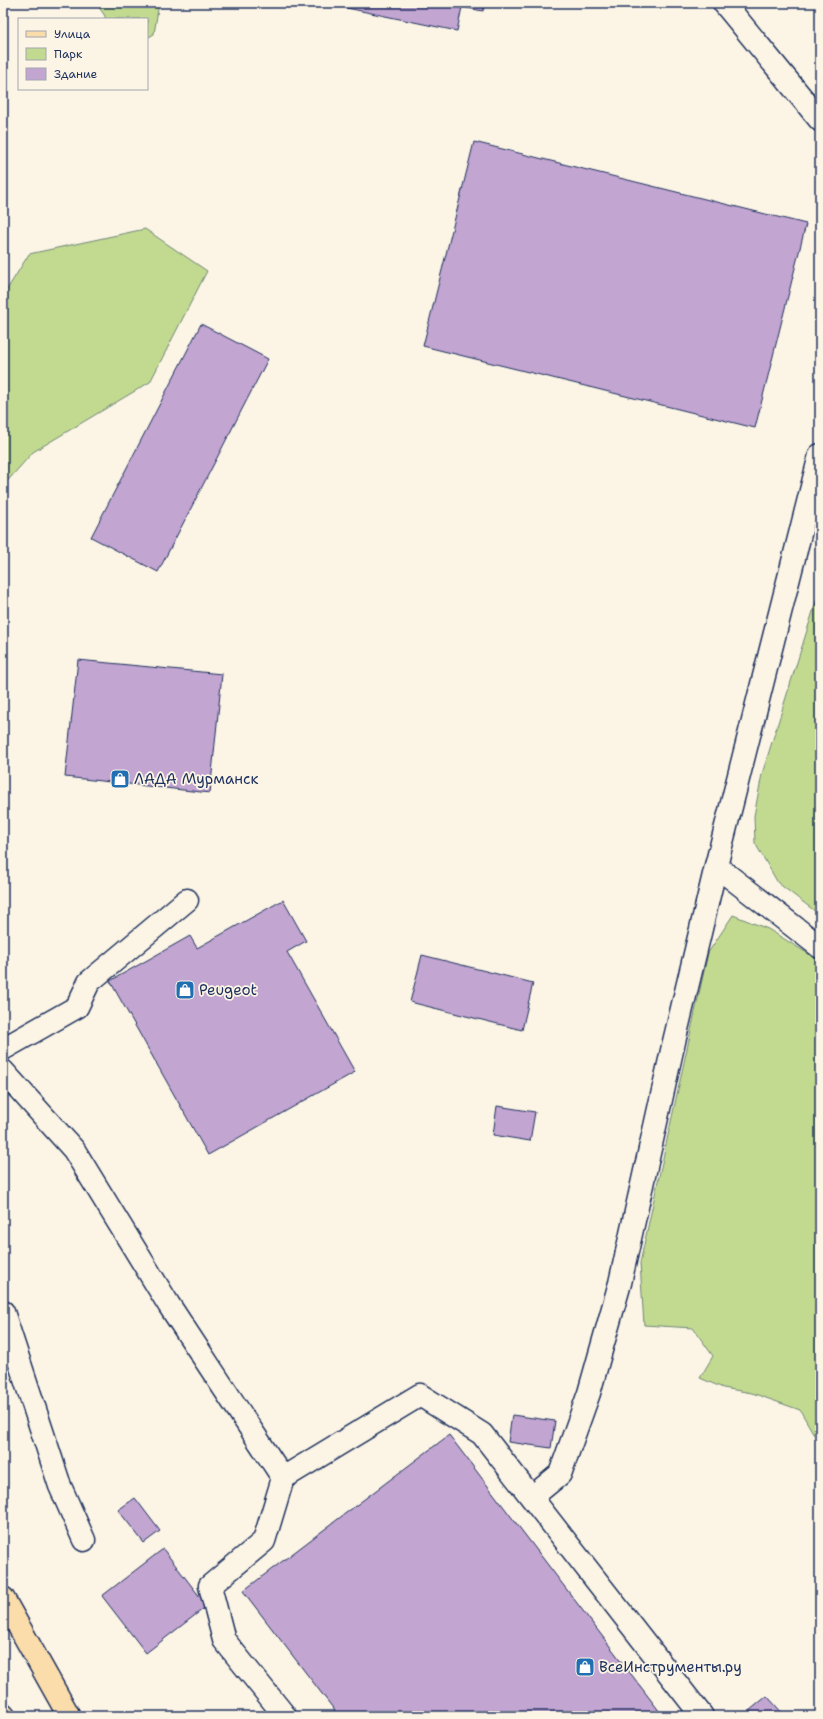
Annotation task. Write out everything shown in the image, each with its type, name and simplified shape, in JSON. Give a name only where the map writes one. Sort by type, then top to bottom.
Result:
[{"type":"main road","points":[[3,1598],[69,1716]]},
{"type":"street","points":[[724,3],[820,120]]},
{"type":"street","points":[[532,1497],[560,1474],[590,1393],[620,1283],[673,1046],[716,866],[820,455]]},
{"type":"street","points":[[716,866],[820,947]]},
{"type":"street","points":[[3,1049],[76,1007],[89,982],[187,900]]},
{"type":"street","points":[[3,1071],[74,1150],[169,1305],[283,1478]]},
{"type":"street","points":[[3,1312],[60,1486],[84,1540]]},
{"type":"street","points":[[285,1716],[224,1640],[210,1586],[264,1540],[283,1478],[420,1395],[482,1434],[702,1716]]},
{"type":"green space","points":[[96,3],[159,3],[154,34],[148,37],[148,18],[105,18]]},
{"type":"green space","points":[[145,229],[207,271],[150,382],[33,452],[3,486],[3,296],[29,254]]},
{"type":"green space","points":[[820,589],[820,915],[778,883],[755,843],[754,816],[762,774]]},
{"type":"green space","points":[[733,915],[768,929],[820,961],[820,1445],[800,1410],[752,1393],[723,1388],[700,1378],[713,1356],[693,1328],[644,1325],[640,1263],[708,953]]},
{"type":"building","points":[[323,3],[485,3],[483,11],[462,7],[457,31]]},
{"type":"building","points":[[474,142],[806,224],[755,428],[423,346]]},
{"type":"building","points":[[201,324],[268,359],[158,572],[91,537]]},
{"type":"building","points":[[78,660],[222,674],[210,793],[65,777]]},
{"type":"building","points":[[283,900],[306,941],[287,952],[355,1072],[208,1155],[110,981],[190,936],[197,948]]},
{"type":"building","points":[[422,955],[533,983],[522,1030],[410,1002]]},
{"type":"building","points":[[497,1106],[535,1112],[530,1141],[493,1135]]},
{"type":"building","points":[[512,1415],[555,1421],[551,1448],[508,1442]]},
{"type":"building","points":[[449,1435],[663,1716],[339,1716],[243,1591]]},
{"type":"building","points":[[135,1498],[160,1531],[144,1543],[118,1510]]},
{"type":"building","points":[[163,1549],[207,1606],[146,1653],[102,1596]]},
{"type":"building","points":[[767,1696],[785,1716],[743,1716]]},
{"type":"place","name":"ЛАДА Мурманск","points":[[120,779]]},
{"type":"place","name":"Peugeot","points":[[185,990]]},
{"type":"place","name":"ВсеИнструменты.ру","points":[[585,1667]]}]
